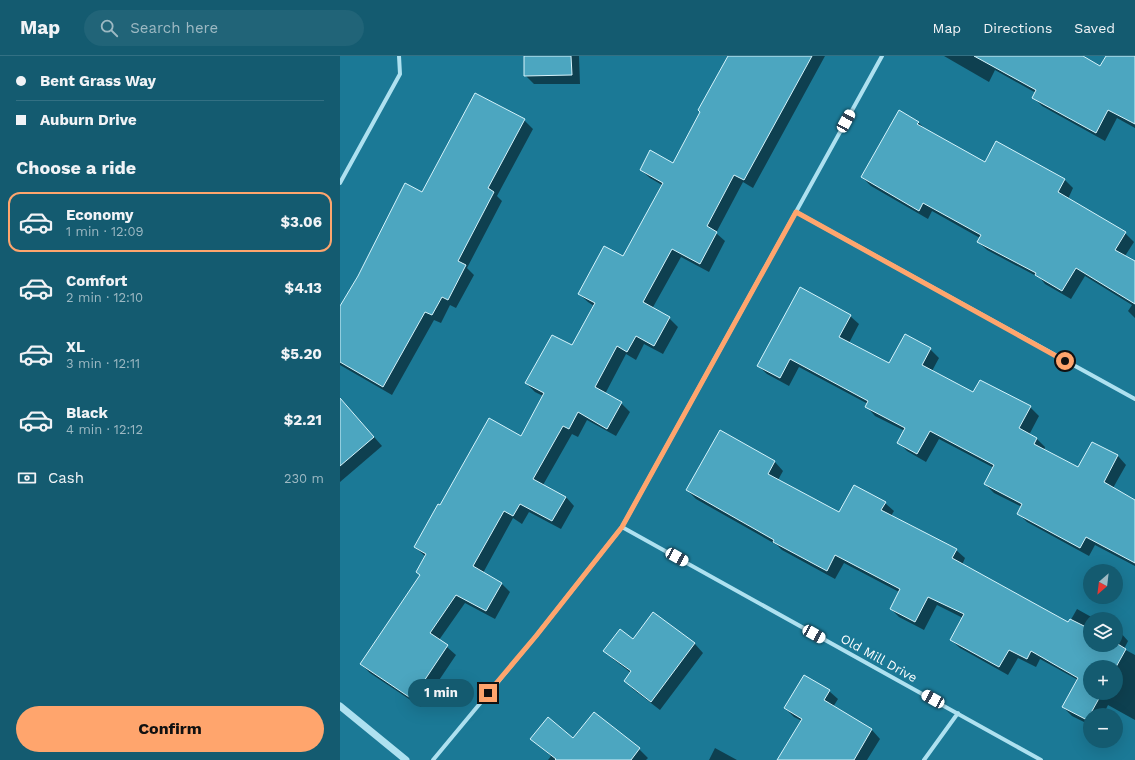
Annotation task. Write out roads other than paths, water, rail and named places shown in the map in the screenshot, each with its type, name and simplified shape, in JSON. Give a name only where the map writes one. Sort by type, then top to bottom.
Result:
[{"type":"street","points":[[340,183],[400,74],[399,56]]},
{"type":"street","points":[[433,760],[536,636],[622,527],[882,56]]},
{"type":"street","points":[[796,212],[1135,399]]},
{"type":"street","name":"Old Mill Drive","points":[[622,527],[1041,760]]},
{"type":"street","points":[[340,706],[406,760]]},
{"type":"street","points":[[924,760],[958,713]]}]
